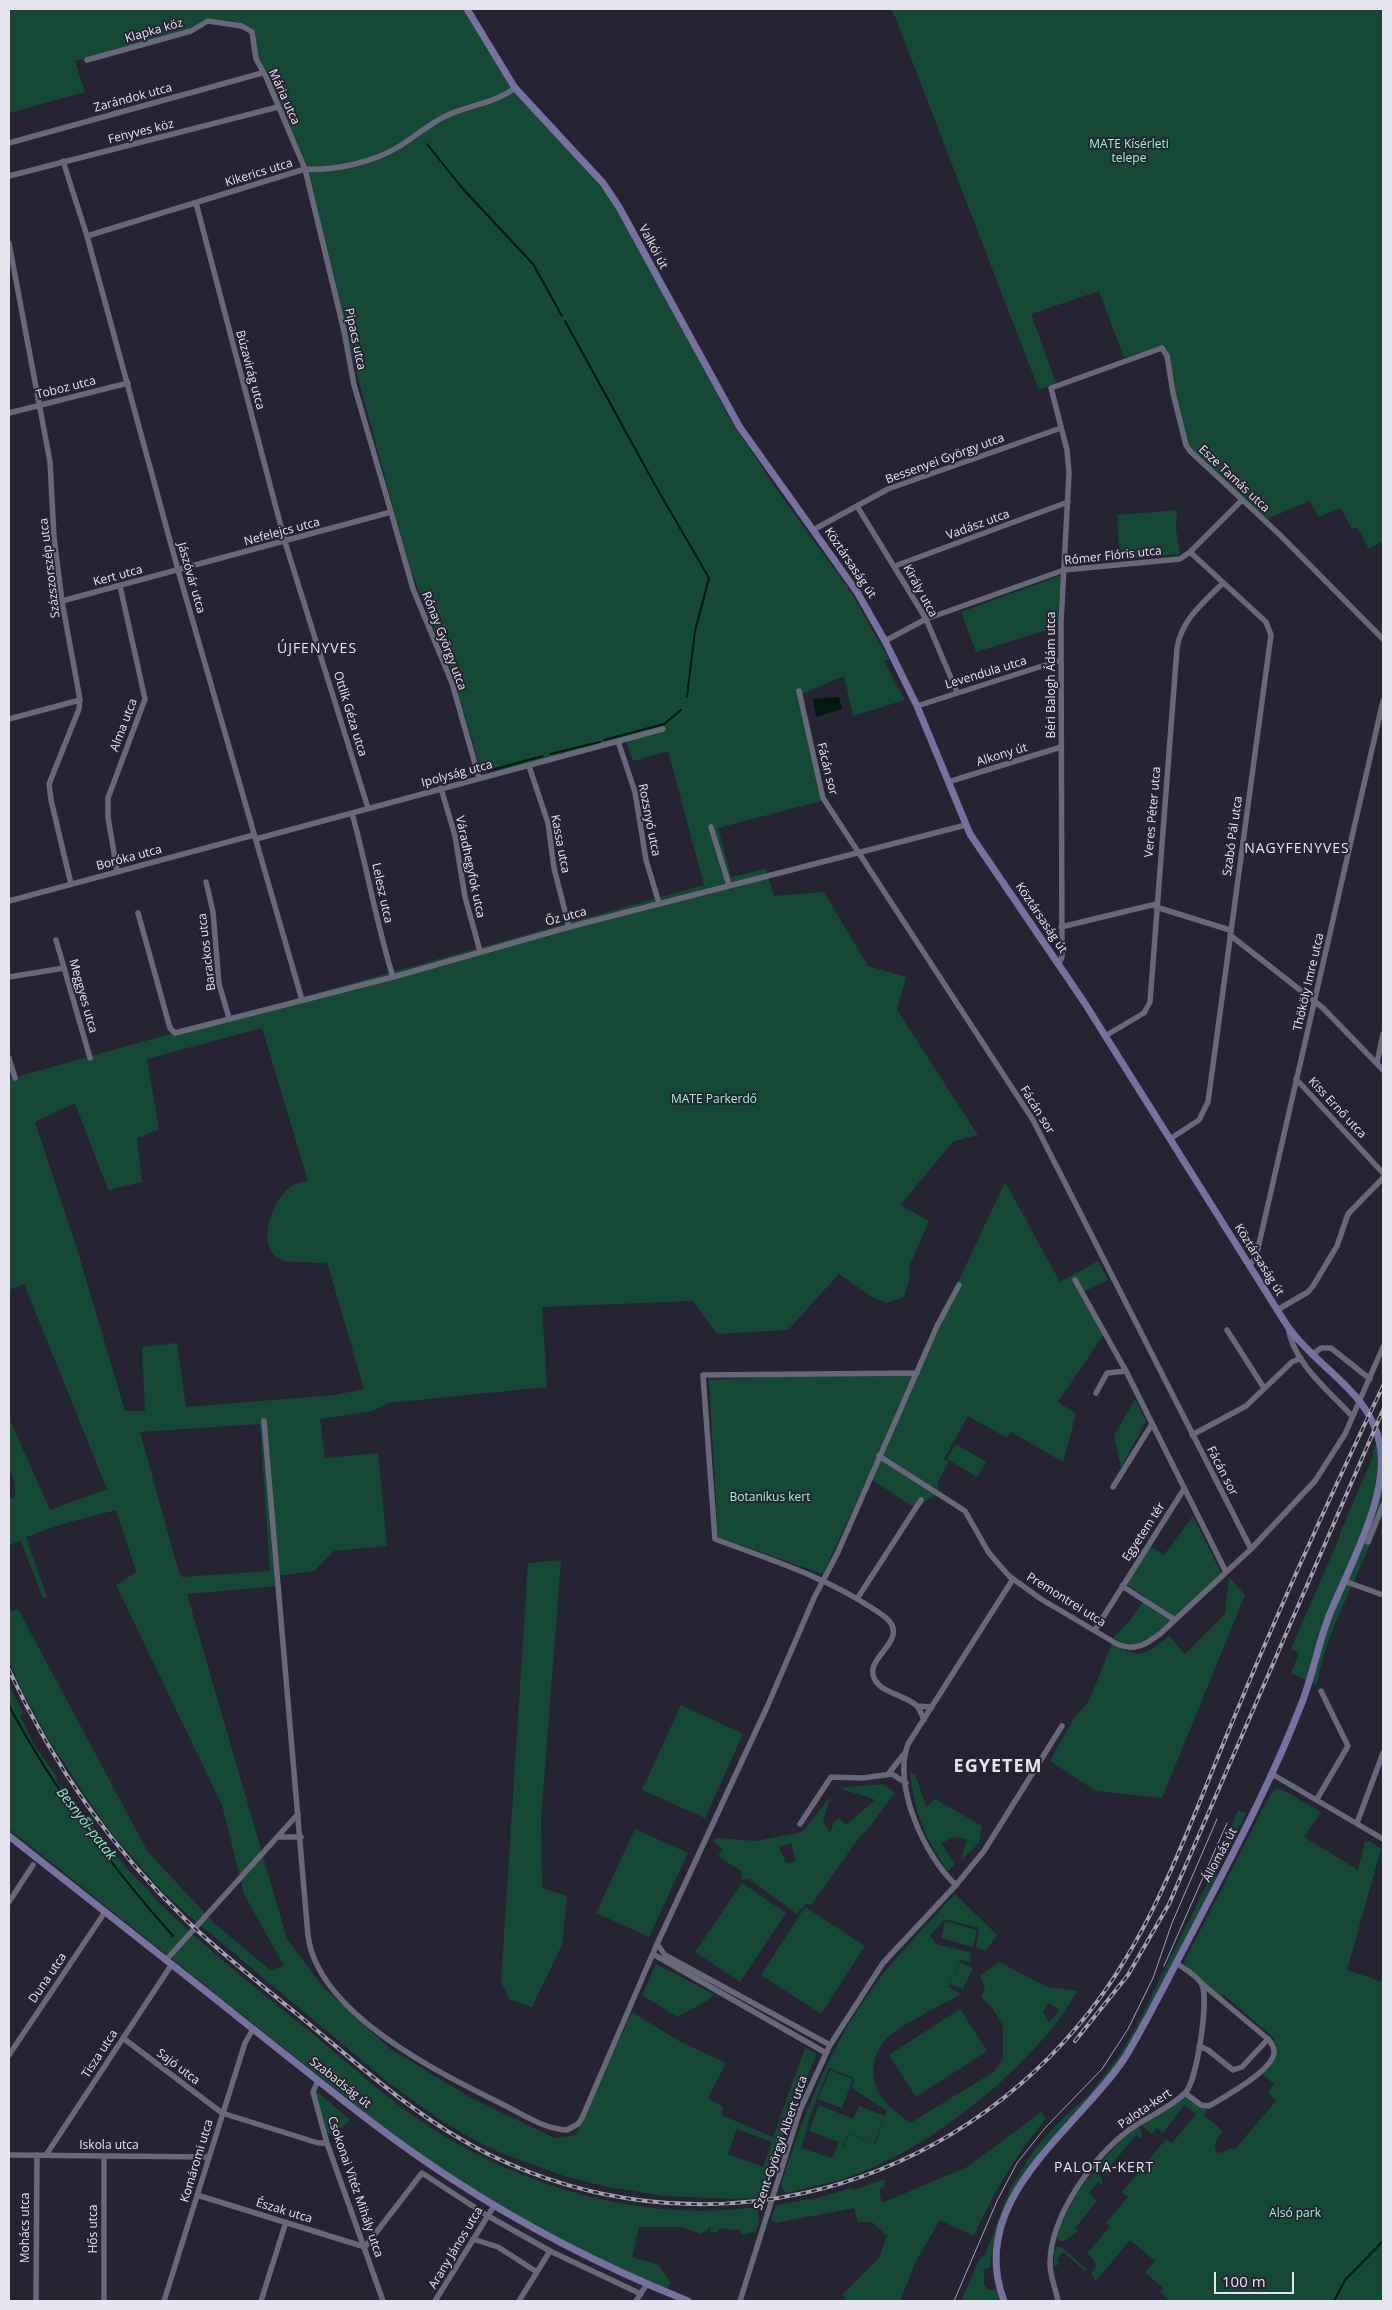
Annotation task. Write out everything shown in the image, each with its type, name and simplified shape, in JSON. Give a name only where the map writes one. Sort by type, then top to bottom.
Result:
[{"type":"main road","name":"Valkói út","points":[[467,9],[515,88],[611,195],[722,397],[755,451],[798,510]]},
{"type":"main road","name":"Köztársaság út","points":[[798,510],[858,592],[885,641],[917,706],[966,825],[1059,964],[1288,1328],[1312,1355],[1350,1388]]},
{"type":"main road","name":"Állomás út","points":[[1004,2301],[998,2284],[995,2254],[1002,2228],[1015,2195],[1045,2151],[1121,2064],[1259,1805],[1305,1696],[1323,1634],[1378,1496],[1382,1472],[1379,1438],[1367,1410],[1350,1388]]},
{"type":"main road","name":"Szabadság út","points":[[9,1836],[409,2150],[494,2206],[574,2250],[688,2301]]},
{"type":"street","name":"Klapka köz","points":[[87,60],[191,31],[208,21],[242,26],[252,32]]},
{"type":"street","name":"Mária utca","points":[[252,32],[255,55],[305,169]]},
{"type":"street","name":"Zarándok utca","points":[[9,143],[262,73]]},
{"type":"street","name":"Kikerics utca","points":[[87,236],[305,169],[317,170],[353,164],[389,152],[448,115],[502,97],[515,88]]},
{"type":"street","name":"Fenyves köz","points":[[9,176],[278,108]]},
{"type":"street","name":"Jászóvár utca","points":[[63,161],[87,236],[178,570],[302,1000]]},
{"type":"street","name":"Pipacs utca","points":[[305,169],[354,385],[391,512]]},
{"type":"street","name":"Búzavirág utca","points":[[196,203],[285,542]]},
{"type":"street","name":"Százszorszép utca","points":[[9,243],[41,405],[50,462],[53,527],[62,602],[80,700],[79,709],[49,784],[50,800],[71,884]]},
{"type":"street","name":"Esze Tamás utca","points":[[1050,388],[1162,348],[1167,356],[1174,397],[1188,448],[1201,463],[1279,534],[1383,639]]},
{"type":"street","name":"Toboz utca","points":[[9,413],[128,383]]},
{"type":"street","name":"Béri Balogh Ádám utca","points":[[1050,388],[1069,462],[1061,660],[1062,957],[1059,964]]},
{"type":"street","name":"Bessenyei György utca","points":[[813,530],[888,489],[1061,428]]},
{"type":"street","name":"Rómer Flóris utca","points":[[885,641],[926,619],[1064,570],[1173,560],[1185,557],[1242,500]]},
{"type":"street","name":"Vadász utca","points":[[895,566],[1068,502]]},
{"type":"street","name":"Király utca","points":[[857,506],[926,619],[957,692]]},
{"type":"street","name":"Nefelejcs utca","points":[[178,570],[391,512]]},
{"type":"street","name":"Rónay György utca","points":[[391,512],[413,589],[452,683],[479,778]]},
{"type":"street","name":"Ottlik Géza utca","points":[[285,542],[368,808]]},
{"type":"street","name":"Szabó Pál utca","points":[[1170,1139],[1199,1120],[1208,1102],[1270,635],[1266,622],[1190,552]]},
{"type":"street","name":"Kert utca","points":[[62,602],[178,570]]},
{"type":"street","name":"Veres Péter utca","points":[[1105,1036],[1139,1016],[1148,1006],[1178,639],[1181,630],[1191,615],[1223,582]]},
{"type":"street","name":"Alma utca","points":[[117,871],[108,817],[108,798],[145,699],[120,586]]},
{"type":"street","name":"Levendula utca","points":[[917,706],[1061,660]]},
{"type":"street","name":"Fácán sor","points":[[799,691],[823,798],[1039,1132],[1251,1549]]},
{"type":"street","points":[[9,719],[80,700]]},
{"type":"street","name":"Thököly Imre utca","points":[[1249,1266],[1256,1257],[1383,701]]},
{"type":"street","name":"Ipolyság utca","points":[[255,837],[352,813],[664,729]]},
{"type":"street","name":"Rozsnyó utca","points":[[618,741],[635,792],[646,860],[659,904]]},
{"type":"street","name":"Alkony út","points":[[948,782],[1061,747]]},
{"type":"street","name":"Kassa utca","points":[[529,766],[548,823],[554,868],[570,926]]},
{"type":"street","name":"Váradhegyfok utca","points":[[441,788],[455,836],[465,897],[480,951]]},
{"type":"street","name":"Lelesz utca","points":[[352,813],[363,851],[380,934],[393,977]]},
{"type":"street","name":"Őz utca","points":[[138,913],[170,1028],[174,1033],[393,977],[570,926],[966,825]]},
{"type":"street","points":[[712,827],[729,885]]},
{"type":"street","name":"Boróka utca","points":[[9,901],[117,871],[255,837]]},
{"type":"street","name":"Barackos utca","points":[[206,882],[213,912],[219,984],[229,1018]]},
{"type":"street","points":[[1061,927],[1156,906],[1230,932],[1323,1008],[1383,1070]]},
{"type":"street","name":"Meggyes utca","points":[[56,940],[90,1058]]},
{"type":"street","points":[[9,977],[64,968]]},
{"type":"street","points":[[1377,1063],[1383,1034]]},
{"type":"street","points":[[9,1058],[16,1078]]},
{"type":"street","name":"Kiss Ernő utca","points":[[1296,1079],[1383,1173]]},
{"type":"street","points":[[1277,1310],[1308,1292],[1313,1286],[1338,1246],[1348,1214],[1383,1178]]},
{"type":"street","points":[[1075,1280],[1126,1371],[1226,1572]]},
{"type":"street","points":[[264,1421],[309,1946],[317,1968],[332,1989],[360,2017],[399,2046],[477,2091],[548,2127],[567,2130],[573,2128],[582,2118],[657,1944],[726,1797],[823,1580],[838,1552],[937,1326],[958,1285]]},
{"type":"street","name":"Köztársaság út","points":[[1288,1328],[1291,1340],[1301,1358],[1316,1378],[1352,1416]]},
{"type":"street","points":[[1227,1330],[1264,1388]]},
{"type":"street","name":"Premontrei utca","points":[[889,1774],[904,1754],[1013,1579],[1041,1599],[1122,1646],[1137,1647],[1152,1641],[1251,1549],[1315,1481],[1338,1446],[1383,1347]]},
{"type":"street","points":[[1312,1355],[1322,1348],[1331,1348],[1370,1379]]},
{"type":"street","points":[[1192,1435],[1240,1410],[1292,1362],[1301,1358]]},
{"type":"street","points":[[1096,1393],[1107,1373],[1126,1371]]},
{"type":"street","points":[[917,1373],[703,1375],[715,1539],[823,1580],[858,1599],[888,1620],[893,1628],[892,1636],[873,1667],[874,1679],[880,1685],[917,1706],[932,1707]]},
{"type":"street","points":[[1113,1487],[1152,1424]]},
{"type":"street","points":[[879,1456],[965,1511],[989,1553],[1013,1579]]},
{"type":"street","name":"Egyetem tér","points":[[1095,1630],[1184,1489]]},
{"type":"street","points":[[858,1599],[922,1500]]},
{"type":"street","points":[[1368,1542],[1383,1505]]},
{"type":"street","points":[[1344,1581],[1383,1595]]},
{"type":"street","points":[[1122,1586],[1175,1620]]},
{"type":"street","points":[[1317,1800],[1348,1746],[1321,1691]]},
{"type":"street","points":[[917,1706],[924,1720]]},
{"type":"street","name":"Szent-Györgyi Albert utca","points":[[740,2301],[800,2110],[830,2045],[862,1992],[883,1963],[984,1851],[1062,1726]]},
{"type":"street","points":[[1357,1823],[1383,1753]]},
{"type":"street","points":[[904,1754],[903,1769],[912,1812],[921,1836],[941,1868],[956,1884]]},
{"type":"street","points":[[800,1824],[831,1776],[862,1778],[894,1774],[906,1783]]},
{"type":"street","points":[[1272,1774],[1383,1839]]},
{"type":"street","name":"Tisza utca","points":[[46,2155],[123,2038],[183,1941],[298,1814]]},
{"type":"street","points":[[279,1837],[301,1837]]},
{"type":"street","points":[[9,1902],[33,1865]]},
{"type":"street","name":"Duna utca","points":[[9,2055],[105,1912]]},
{"type":"street","points":[[657,1944],[665,1955],[826,2053]]},
{"type":"street","points":[[653,1954],[830,2045]]},
{"type":"street","points":[[1176,1963],[1268,2039],[1242,2067],[1233,2070],[1208,2050],[1199,2046]]},
{"type":"street","name":"Palota-kert","points":[[1058,2301],[1050,2264],[1052,2241],[1061,2216],[1092,2168],[1123,2135],[1185,2092],[1193,2077],[1199,2046],[1203,2003],[1201,1983]]},
{"type":"street","points":[[1203,2003],[1210,1998],[1218,1997]]},
{"type":"street","name":"Komáromi utca","points":[[164,2301],[222,2112],[245,2043],[253,2029]]},
{"type":"street","points":[[804,2041],[807,2033]]},
{"type":"street","name":"Sajó utca","points":[[123,2038],[222,2112],[318,2143],[327,2143]]},
{"type":"street","name":"Palota-kert","points":[[1185,2092],[1206,2107],[1235,2091],[1272,2059],[1274,2047],[1268,2039]]},
{"type":"street","name":"Csokonai Vitéz Mihály utca","points":[[318,2080],[313,2092],[327,2143],[383,2301]]},
{"type":"street","name":"Iskola utca","points":[[9,2155],[208,2157]]},
{"type":"street","name":"Mohács utca","points":[[36,2301],[37,2155]]},
{"type":"street","name":"Hős utca","points":[[104,2156],[104,2301]]},
{"type":"street","points":[[365,2247],[422,2173],[488,2216],[550,2251],[641,2294]]},
{"type":"street","name":"Észak utca","points":[[197,2195],[365,2247]]},
{"type":"street","name":"Arany János utca","points":[[435,2301],[494,2206]]},
{"type":"street","points":[[261,2301],[286,2222]]},
{"type":"street","points":[[473,2239],[498,2247],[537,2272]]},
{"type":"street","points":[[519,2301],[550,2251]]},
{"type":"street","points":[[636,2301],[647,2284]]},
{"type":"green space","name":"MATE Parkerdő","points":[[9,9],[467,9],[507,81],[587,170],[618,208],[731,421],[778,491],[851,592],[889,660],[884,661],[905,700],[853,716],[844,676],[802,694],[825,800],[718,828],[731,877],[766,869],[774,896],[824,892],[868,966],[906,977],[897,1010],[978,1135],[954,1141],[900,1205],[929,1221],[909,1267],[910,1276],[904,1297],[886,1303],[870,1296],[839,1274],[788,1330],[717,1334],[693,1301],[542,1307],[547,1387],[388,1403],[373,1411],[320,1419],[325,1458],[378,1453],[387,1546],[334,1551],[314,1571],[277,1576],[278,1586],[187,1594],[287,1939],[323,1987],[389,2048],[468,2096],[554,2138],[576,2135],[632,2012],[679,2041],[726,2063],[708,2098],[723,2107],[721,2115],[773,2137],[805,2048],[817,2054],[789,2118],[762,2197],[735,2199],[665,2196],[608,2187],[564,2176],[501,2153],[439,2119],[389,2083],[162,1891],[117,1840],[92,1806],[46,1735],[9,1662],[9,1612],[18,1609],[148,1852],[214,1923],[270,1970],[284,1966],[244,1894],[222,1805],[116,1585],[136,1572],[116,1510],[62,1524],[26,1537],[47,1597],[43,1599],[21,1541],[9,1545],[9,1500],[15,1497],[15,1483],[9,1467],[9,1418],[50,1510],[107,1489],[24,1284],[9,1290],[9,1079],[704,885],[668,751],[633,761],[625,737],[548,760],[485,773],[481,770],[453,676],[409,566],[345,330],[307,166],[256,53],[255,34],[249,27],[233,21],[209,18],[185,31],[75,61],[85,92],[9,113]],"holes":[[[262,1028],[308,1181],[292,1186],[283,1193],[277,1202],[269,1224],[267,1235],[269,1245],[274,1254],[284,1261],[327,1262],[364,1389],[334,1395],[186,1407],[177,1343],[142,1347],[145,1411],[125,1411],[78,1252],[35,1122],[75,1103],[108,1190],[142,1182],[137,1138],[159,1130],[147,1059]],[[260,1424],[270,1571],[182,1577],[178,1569],[140,1432]],[[737,2129],[772,2142],[763,2167],[728,2154]]]},
{"type":"green space","name":"MATE Kísérleti telepe","points":[[892,9],[1383,9],[1383,541],[1369,549],[1357,527],[1352,529],[1341,508],[1319,517],[1309,501],[1267,519],[1193,453],[1186,439],[1164,345],[1124,358],[1099,291],[1031,314],[1056,383],[1039,390]]},
{"type":"green space","points":[[1177,510],[1176,529],[1180,554],[1120,559],[1117,515]]},
{"type":"green space","points":[[1059,576],[1061,578],[1057,627],[976,652],[961,612]]},
{"type":"green space","name":"Botanikus kert","points":[[1005,1182],[1060,1282],[1098,1261],[1108,1280],[1081,1293],[1104,1334],[1058,1402],[1076,1414],[1063,1462],[1011,1432],[1007,1438],[968,1416],[944,1459],[949,1462],[938,1482],[938,1494],[925,1501],[918,1510],[868,1477],[823,1574],[718,1537],[709,1380],[905,1371],[914,1376]]},
{"type":"green space","points":[[1135,1399],[1146,1421],[1121,1467],[1114,1436]]},
{"type":"green space","points":[[1383,1426],[1383,1515],[1335,1624],[1325,1651],[1316,1685],[1291,1673],[1299,1653],[1291,1649],[1340,1536],[1373,1456],[1373,1451]]},
{"type":"green space","points":[[956,1444],[986,1462],[977,1477],[947,1459]]},
{"type":"green space","points":[[1193,1516],[1222,1575],[1150,1639],[1140,1643],[1127,1644],[1113,1638],[1131,1619],[1146,1597],[1125,1583],[1148,1545],[1164,1555]]},
{"type":"green space","points":[[561,1560],[541,1819],[542,1888],[567,1896],[562,1945],[532,2007],[509,1999],[501,1982],[528,1563]]},
{"type":"green space","points":[[1229,1577],[1245,1595],[1162,1798],[1096,1791],[1050,1761],[1075,1716],[1086,1705],[1092,1694],[1112,1643],[1136,1654],[1154,1648],[1169,1636],[1185,1654],[1225,1614]]},
{"type":"green space","points":[[9,1685],[23,1713],[20,1716],[34,1745],[57,1777],[57,1782],[83,1817],[86,1818],[154,1898],[230,1966],[412,2115],[451,2140],[491,2161],[533,2179],[577,2193],[621,2203],[667,2209],[712,2211],[758,2207],[759,2223],[755,2232],[742,2235],[739,2229],[722,2228],[716,2233],[710,2231],[711,2226],[701,2234],[682,2227],[639,2227],[632,2257],[659,2265],[671,2283],[667,2289],[610,2265],[556,2237],[479,2194],[403,2143],[9,1829]]},
{"type":"green space","points":[[681,1705],[743,1734],[705,1818],[642,1790]]},
{"type":"green space","points":[[910,1773],[915,1774],[926,1807],[935,1799],[982,1826],[979,1843],[961,1860],[967,1839],[954,1837],[941,1843],[955,1864],[948,1871],[922,1825]]},
{"type":"green space","points":[[883,1784],[895,1793],[865,1833],[861,1835],[812,1904],[806,1904],[797,1914],[749,1879],[742,1880],[741,1871],[718,1856],[723,1849],[713,1842],[716,1838],[756,1841],[802,1832],[831,1796],[823,1820],[830,1833],[834,1822],[839,1818],[846,1825],[875,1800],[840,1788]],"holes":[[[791,1843],[796,1862],[786,1863],[779,1847]]]},
{"type":"green space","name":"Alsó park","points":[[1277,1789],[1283,1790],[1321,1812],[1304,1837],[1358,1870],[1365,1842],[1369,1841],[1381,1849],[1347,1970],[1383,1982],[1383,2301],[1171,2301],[1160,2292],[1163,2288],[1145,2272],[1155,2261],[1130,2240],[1096,2281],[1091,2274],[1096,2266],[1094,2260],[1087,2254],[1110,2226],[1106,2223],[1128,2197],[1122,2192],[1166,2139],[1172,2143],[1196,2114],[1184,2105],[1163,2133],[1157,2128],[1152,2134],[1140,2124],[1182,2098],[1192,2098],[1207,2110],[1204,2115],[1223,2131],[1215,2143],[1217,2152],[1221,2153],[1232,2148],[1235,2149],[1276,2101],[1268,2092],[1274,2084],[1262,2074],[1276,2046],[1273,2041],[1275,2039],[1224,1995],[1222,1998],[1187,1969],[1184,1962],[1271,1793]]},
{"type":"green space","points":[[1238,1810],[1246,1813],[1217,1871],[1216,1878],[1144,2021],[1109,2076],[1037,2158],[1011,2198],[1001,2219],[994,2243],[990,2268],[984,2269],[984,2285],[989,2290],[996,2290],[1000,2301],[961,2301],[980,2258],[985,2255],[1010,2189],[1034,2150],[1059,2122],[1089,2095],[1119,2056],[1138,2023],[1210,1878]]},
{"type":"green space","points":[[635,1829],[688,1853],[649,1937],[596,1913]]},
{"type":"green space","points":[[742,1883],[786,1913],[740,1982],[695,1952]]},
{"type":"green space","points":[[955,1894],[997,1935],[986,1951],[976,1947],[979,1928],[945,1919],[930,1935],[936,1944],[969,1952],[971,1956],[970,1962],[960,1960],[948,1987],[961,1994],[891,2034],[885,2040],[876,2056],[874,2074],[878,2091],[889,2106],[910,2123],[994,2072],[1003,2058],[1003,2026],[993,2009],[981,1997],[985,1989],[980,1976],[999,1962],[1047,1987],[1078,1991],[1054,2026],[1035,2048],[991,2090],[941,2129],[915,2146],[853,2176],[785,2193],[781,2185],[798,2134],[819,2083],[843,2035],[881,1976]],"holes":[[[1049,2003],[1060,2010],[1049,2022],[1043,2012]],[[829,2068],[854,2078],[852,2088],[887,2111],[875,2144],[849,2134],[844,2146],[841,2143],[844,2144],[848,2133],[874,2143],[885,2116],[859,2106],[853,2119],[819,2105],[809,2131],[839,2142],[832,2158],[801,2148],[810,2117]]]},
{"type":"green space","points":[[805,1907],[865,1946],[821,2014],[761,1975]]},
{"type":"green space","points":[[945,1921],[977,1930],[973,1947],[941,1938]]},
{"type":"green space","points":[[960,1962],[973,1968],[963,1989],[950,1984]]},
{"type":"green space","points":[[656,1964],[714,1994],[708,2000],[677,2017],[642,1995]]},
{"type":"green space","points":[[960,2009],[987,2051],[916,2097],[889,2055]]},
{"type":"green space","points":[[830,2070],[853,2079],[842,2108],[818,2099]]},
{"type":"green space","points":[[315,2090],[350,2120],[344,2126],[328,2134]]},
{"type":"green space","points":[[1041,2112],[1046,2118],[1006,2175],[974,2236],[940,2220],[916,2261],[900,2301],[846,2301],[843,2294],[879,2258],[887,2236],[872,2222],[858,2222],[854,2208],[776,2223],[771,2220],[776,2205],[817,2198],[851,2188],[853,2190],[882,2180],[885,2181],[884,2187],[879,2190],[882,2203],[967,2167]]},
{"type":"green space","points":[[1138,2127],[1141,2129],[1141,2138],[1136,2135],[1107,2170],[1111,2173],[1103,2175],[1098,2169],[1099,2164],[1121,2140]]},
{"type":"green space","points":[[1096,2173],[1101,2177],[1103,2183],[1102,2185],[1098,2182],[1089,2193],[1097,2201],[1075,2228],[1078,2231],[1065,2241],[1060,2241],[1057,2237],[1072,2202],[1084,2183]]},
{"type":"green space","points":[[1057,2247],[1062,2247],[1086,2269],[1086,2272],[1063,2252],[1057,2259],[1060,2263],[1054,2267],[1054,2250]]},
{"type":"shaded area","points":[[839,697],[842,709],[816,717],[813,699]]},
{"type":"waterway","points":[[427,144],[463,189],[533,264],[562,316]]},
{"type":"waterway","points":[[565,321],[655,485],[709,578],[695,631],[687,696]]},
{"type":"waterway","points":[[604,740],[664,724],[681,710]]},
{"type":"waterway","points":[[550,754],[600,742]]},
{"type":"waterway","points":[[488,771],[543,756]]},
{"type":"waterway","name":"Besnyői-patak","points":[[9,1706],[44,1766],[84,1826],[128,1883],[173,1936]]},
{"type":"waterway","points":[[1334,2301],[1345,2280],[1383,2241]]},
{"type":"tram line","points":[[954,2301],[997,2201],[1017,2163],[1045,2128],[1102,2069],[1128,2029],[1153,1978],[1172,1923],[1217,1819]]},
{"type":"tram line","points":[[1164,1966],[1227,1823]]},
{"type":"railway","points":[[9,1670],[26,1705],[65,1772],[86,1804],[134,1865],[187,1921],[241,1969],[412,2108],[488,2154],[566,2185],[646,2201],[726,2204],[805,2193],[881,2169],[952,2134],[1018,2086],[1077,2027],[1103,1993],[1127,1957],[1166,1882],[1286,1597],[1383,1386]]},
{"type":"railway","points":[[1075,2041],[1128,1975],[1169,1904],[1383,1410]]},
{"type":"district","name":"ÚJFENYVES","points":[[317,649]]},
{"type":"district","name":"NAGYFENYVES","points":[[1297,849]]},
{"type":"district","name":"EGYETEM","points":[[998,1767]]},
{"type":"district","name":"PALOTA-KERT","points":[[1104,2168]]}]
